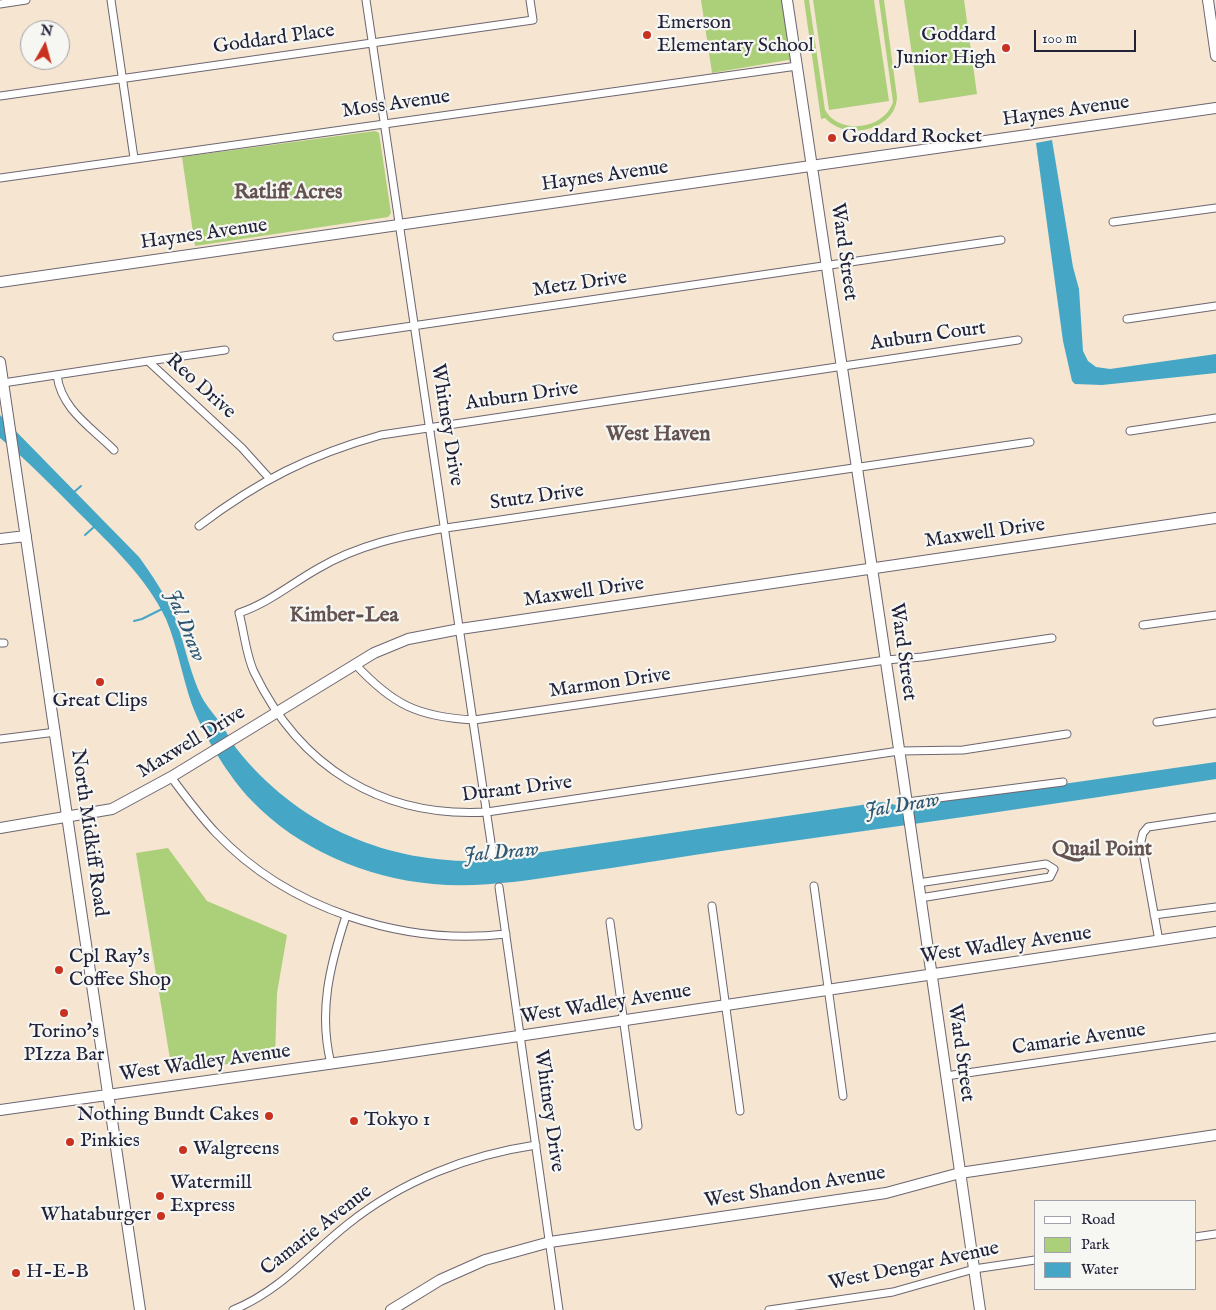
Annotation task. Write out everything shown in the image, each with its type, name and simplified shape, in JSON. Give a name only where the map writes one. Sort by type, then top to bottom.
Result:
[{"type":"street","points":[[0,4],[26,0]]},
{"type":"street","points":[[111,0],[134,158]]},
{"type":"street","name":"Whitney Drive","points":[[366,0],[446,528],[493,856]]},
{"type":"street","name":"Goddard Place","points":[[0,96],[532,20],[530,0]]},
{"type":"street","name":"Ward Street","points":[[788,0],[980,1310]]},
{"type":"street","points":[[1208,0],[1213,15],[1216,56]]},
{"type":"street","name":"Moss Avenue","points":[[0,178],[797,66]]},
{"type":"street","name":"Haynes Avenue","points":[[0,282],[1216,108]]},
{"type":"street","points":[[1113,222],[1216,208]]},
{"type":"street","name":"Metz Drive","points":[[337,337],[1002,240]]},
{"type":"street","points":[[1126,319],[1216,306]]},
{"type":"street","name":"Auburn Court","points":[[842,366],[1018,340]]},
{"type":"street","points":[[148,361],[225,350]]},
{"type":"street","name":"Reo Drive","points":[[3,383],[148,361],[242,448],[269,478]]},
{"type":"street","name":"North Midkiff Road","points":[[0,362],[140,1310]]},
{"type":"street","name":"Auburn Drive","points":[[199,526],[234,499],[291,467],[349,444],[381,435],[842,366]]},
{"type":"street","points":[[57,375],[59,390],[66,403],[114,450]]},
{"type":"street","points":[[1130,431],[1216,418]]},
{"type":"street","name":"Stutz Drive","points":[[239,613],[269,601],[319,568],[347,553],[391,538],[446,528],[1030,442]]},
{"type":"street","name":"Maxwell Drive","points":[[0,828],[68,818],[112,809],[171,777],[374,653],[408,639],[460,628],[1216,518]]},
{"type":"street","points":[[0,539],[26,536]]},
{"type":"street","name":"Durant Drive","points":[[239,613],[253,671],[295,736],[323,763],[366,791],[396,803],[426,810],[457,814],[487,812],[899,751],[963,750],[1067,734]]},
{"type":"street","points":[[1142,626],[1216,615]]},
{"type":"street","name":"Marmon Drive","points":[[355,664],[378,688],[409,708],[440,718],[474,720],[886,660],[922,657],[1052,638]]},
{"type":"street","points":[[1157,722],[1216,713]]},
{"type":"street","points":[[0,740],[56,732]]},
{"type":"street","points":[[171,777],[217,834],[254,866],[310,901],[346,916],[380,926],[422,934],[465,937],[506,934]]},
{"type":"street","points":[[907,802],[1063,782]]},
{"type":"street","points":[[1159,941],[1141,841],[1143,833],[1148,827],[1216,816]]},
{"type":"street","points":[[918,883],[1046,864],[1054,869],[1050,877],[920,898]]},
{"type":"street","points":[[814,886],[830,990],[829,999],[843,1096]]},
{"type":"street","name":"Whitney Drive","points":[[499,887],[560,1310]]},
{"type":"street","points":[[712,906],[740,1111]]},
{"type":"street","points":[[1154,915],[1216,907]]},
{"type":"street","points":[[331,1064],[327,1042],[326,1000],[330,965],[346,916]]},
{"type":"street","points":[[610,922],[624,1020],[623,1029],[638,1126]]},
{"type":"street","name":"West Wadley Avenue","points":[[0,1110],[331,1064],[1216,932]]},
{"type":"street","name":"Camarie Avenue","points":[[946,1076],[1216,1037]]},
{"type":"street","name":"West Shandon Avenue","points":[[391,1310],[440,1280],[485,1260],[550,1242],[886,1193],[960,1172],[1216,1135]]},
{"type":"street","name":"Camarie Avenue","points":[[233,1310],[244,1306],[292,1275],[348,1224],[388,1197],[424,1177],[455,1164],[536,1144]]},
{"type":"street","points":[[1196,1237],[1216,1234]]},
{"type":"street","name":"West Dengar Avenue","points":[[769,1310],[893,1292],[974,1269],[1034,1260]]},
{"type":"green space","points":[[701,0],[787,0],[797,66],[788,60],[712,73]]},
{"type":"green space","points":[[804,0],[809,0],[825,110],[840,123],[850,126],[861,126],[881,119],[893,102],[879,0],[884,0],[897,97],[894,108],[888,118],[879,124],[857,131],[834,125],[825,118],[821,119]]},
{"type":"green space","points":[[813,0],[874,0],[889,101],[829,110]]},
{"type":"green space","points":[[904,0],[964,0],[977,94],[919,103]]},
{"type":"green space","points":[[375,131],[379,133],[391,213],[388,217],[195,246],[182,157]]},
{"type":"green space","points":[[168,848],[207,901],[287,935],[277,993],[275,1058],[172,1071],[136,853]]},
{"type":"water","points":[[1052,140],[1073,267],[1079,289],[1083,351],[1088,361],[1096,367],[1110,369],[1216,354],[1216,373],[1102,385],[1075,384],[1072,381],[1063,341],[1036,143]]},
{"type":"water","name":"Jal Draw","points":[[0,415],[144,564],[174,615],[199,692],[236,748],[260,775],[286,798],[315,818],[345,834],[377,846],[410,855],[445,860],[481,861],[882,802],[896,805],[917,805],[1216,762],[1216,779],[519,881],[467,885],[433,884],[408,881],[358,868],[312,847],[290,833],[252,801],[234,780],[217,754],[196,715],[170,629],[158,604],[127,562],[40,474],[0,438]]},
{"type":"waterway","points":[[74,492],[81,486]]},
{"type":"waterway","points":[[85,535],[94,527]]},
{"type":"waterway","name":"Jal Draw","points":[[134,621],[162,609]]},
{"type":"place","name":"Emerson Elementary School","points":[[647,35]]},
{"type":"place","name":"Goddard Junior High","points":[[1006,48]]},
{"type":"place","name":"Goddard Rocket","points":[[832,138]]},
{"type":"place","name":"Great Clips","points":[[100,682]]},
{"type":"place","name":"Cpl Ray's Coffee Shop","points":[[59,970]]},
{"type":"place","name":"Torino's PIzza Bar","points":[[64,1013]]},
{"type":"place","name":"Nothing Bundt Cakes","points":[[269,1116]]},
{"type":"place","name":"Tokyo 1","points":[[354,1121]]},
{"type":"place","name":"Pinkies","points":[[70,1142]]},
{"type":"place","name":"Walgreens","points":[[183,1150]]},
{"type":"place","name":"Watermill Express","points":[[160,1196]]},
{"type":"place","name":"Whataburger","points":[[161,1216]]},
{"type":"place","name":"H-E-B","points":[[16,1273]]},
{"type":"district","name":"Ratliff Acres","points":[[288,194]]},
{"type":"district","name":"West Haven","points":[[658,436]]},
{"type":"district","name":"Kimber-Lea","points":[[344,617]]},
{"type":"district","name":"Quail Point","points":[[1102,851]]}]
